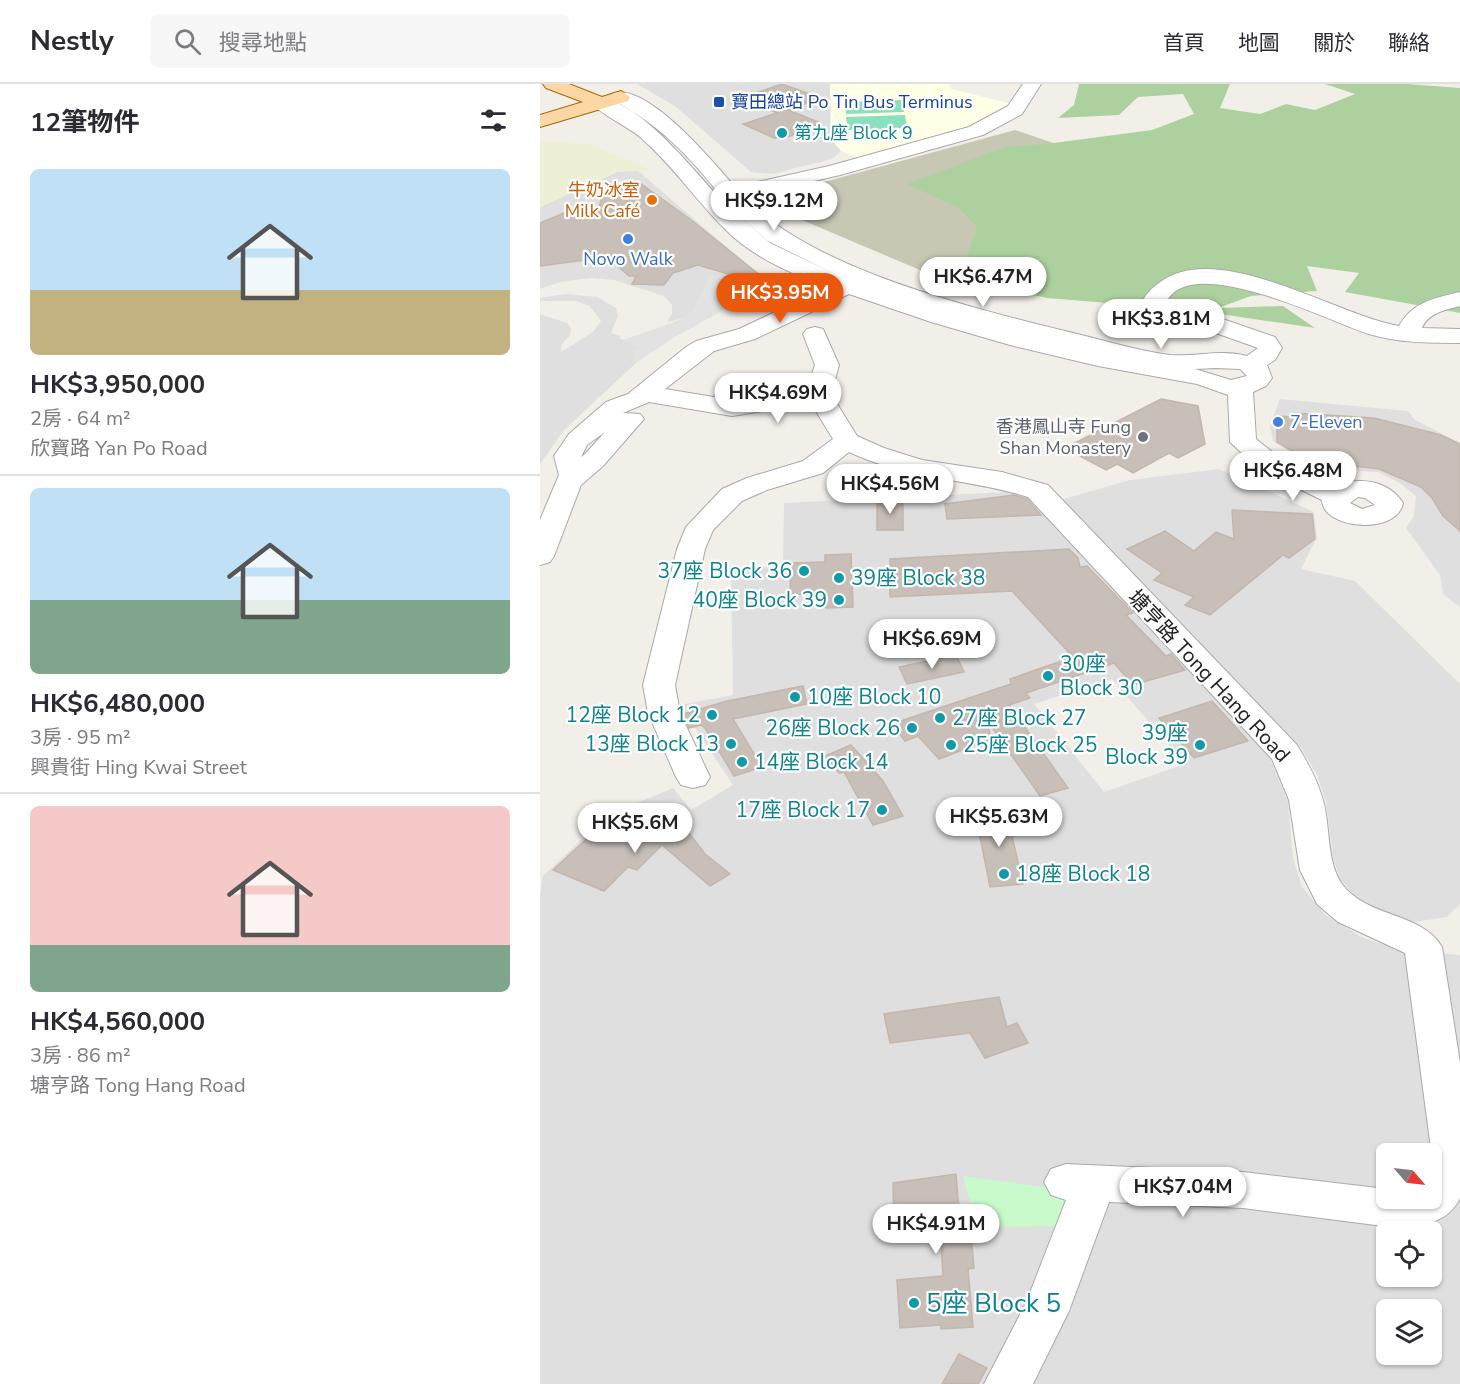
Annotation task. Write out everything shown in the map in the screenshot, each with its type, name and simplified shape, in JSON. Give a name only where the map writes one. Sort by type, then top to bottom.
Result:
[{"type":"main road","points":[[552,84],[592,94],[621,97]]},
{"type":"main road","points":[[540,111],[592,94]]},
{"type":"main road","points":[[540,121],[592,94]]},
{"type":"street","points":[[592,94],[632,120],[717,191],[812,175],[976,131],[1015,110],[1032,84]]},
{"type":"street","points":[[621,97],[643,108],[677,136],[717,191],[731,226],[762,248],[845,277],[1105,347],[1212,370],[1237,360],[1246,376]]},
{"type":"street","points":[[1336,496],[1270,464],[1243,442],[1240,420],[1246,376],[1266,355],[1270,348],[1266,342],[1203,320],[1152,313],[1151,306],[1162,289],[1175,279],[1192,275],[1234,279],[1256,284],[1339,317],[1408,335],[1460,336]]},
{"type":"street","points":[[540,556],[573,476],[594,460],[625,427],[638,411],[640,396],[705,346],[747,334],[845,277]]},
{"type":"street","points":[[1408,335],[1410,322],[1415,314],[1460,299]]},
{"type":"street","points":[[693,777],[664,713],[658,685],[692,549],[700,527],[732,495],[756,484],[813,467],[847,441],[818,393],[826,365],[815,334]]},
{"type":"street","points":[[640,396],[732,408],[818,393]]},
{"type":"street","name":"塘亨路 Tong Hang Road","points":[[847,441],[875,454],[918,468],[1002,480],[1038,491],[1285,753],[1299,777],[1306,801],[1313,858],[1321,883],[1341,906],[1372,925],[1409,936],[1423,947],[1455,1142],[1449,1173],[1438,1199],[1424,1206],[1399,1209],[1244,1190],[1080,1183],[1046,1311],[1008,1384]]},
{"type":"shaded area","points":[[637,84],[830,84],[831,139],[841,151],[832,159],[772,174],[751,172],[675,106]]},
{"type":"shaded area","points":[[830,84],[949,84],[951,89],[1009,103],[979,126],[859,158],[841,151],[831,139]]},
{"type":"shaded area","points":[[1015,130],[1062,146],[996,267],[967,290],[802,220],[780,194]]},
{"type":"shaded area","points":[[540,141],[588,144],[652,170],[617,172],[540,207]]},
{"type":"shaded area","name":"Novo Walk","points":[[636,169],[747,265],[754,276],[753,284],[722,275],[710,277],[693,311],[685,318],[667,322],[672,314],[672,305],[664,296],[614,280],[590,278],[560,282],[540,289],[540,207],[617,172]]},
{"type":"shaded area","points":[[722,275],[753,284],[747,297],[675,337],[637,362],[633,356],[638,347],[623,340],[685,318],[693,311],[710,277]]},
{"type":"shaded area","points":[[565,294],[597,297],[616,308],[618,316],[611,333],[639,347],[633,356],[637,362],[564,430],[540,464],[540,314],[567,323],[571,328],[570,335],[562,344],[561,352],[593,332],[601,321],[590,306],[576,301],[540,301],[540,298]]},
{"type":"shaded area","points":[[1280,399],[1408,411],[1415,420],[1460,443],[1460,607],[1443,594],[1440,575],[1406,528],[1414,516],[1416,496],[1400,483],[1378,472],[1316,469],[1273,441],[1270,425]]},
{"type":"shaded area","points":[[1219,469],[1314,512],[1317,537],[1301,569],[1355,581],[1460,684],[1460,904],[1447,917],[1414,922],[1381,912],[1356,898],[1340,879],[1333,857],[1326,801],[1317,775],[1302,749],[1198,641],[1057,501],[1130,480]]},
{"type":"shaded area","points":[[1029,491],[1269,756],[1288,802],[1293,858],[1302,887],[1326,915],[1363,938],[1404,950],[1460,955],[1460,1384],[540,1384],[540,900],[542,877],[606,816],[673,788],[691,810],[733,785],[680,705],[733,695],[731,570],[783,566],[784,503]],"holes":[[[1112,679],[1185,764],[1104,792],[1034,704]]]},
{"type":"green space","points":[[1079,84],[1230,84],[1220,108],[1260,114],[1286,104],[1315,110],[1355,94],[1325,84],[1407,84],[1460,88],[1460,313],[1345,292],[1359,273],[1307,266],[1317,291],[1251,296],[1218,308],[1283,306],[1315,328],[1193,310],[1047,298],[959,278],[977,227],[959,208],[907,184],[1005,147],[1152,130],[1194,114],[1183,94],[1138,97],[1119,115],[1058,118],[1074,105]]},
{"type":"green space","points":[[902,100],[904,112],[846,114],[845,102]]},
{"type":"green space","points":[[905,115],[907,128],[848,130],[846,117]]},
{"type":"green space","points":[[963,1176],[1065,1190],[1059,1226],[977,1227]]},
{"type":"building","points":[[782,84],[821,98],[788,110],[821,123],[788,137],[774,138],[743,124],[777,113],[741,98]]},
{"type":"building","name":"Novo Walk","points":[[640,183],[690,219],[776,288],[698,265],[673,273],[664,285],[632,284],[636,276],[629,276],[607,257],[540,266],[540,223],[571,210],[597,213],[602,198],[618,187]]},
{"type":"building","name":"香港鳳山寺 Fung Shan Monastery","points":[[1161,399],[1198,406],[1205,444],[1178,458],[1169,453],[1133,473],[1117,464],[1106,470],[1065,448]]},
{"type":"building","points":[[1295,413],[1374,418],[1441,435],[1460,444],[1460,531],[1443,516],[1432,498],[1421,487],[1379,469],[1309,461],[1277,442],[1277,416],[1295,417]]},
{"type":"building","points":[[1014,495],[1027,499],[1041,515],[947,519],[945,504]]},
{"type":"building","points":[[877,501],[903,501],[903,530],[877,530]]},
{"type":"building","points":[[1232,510],[1312,514],[1315,539],[1289,558],[1283,555],[1210,615],[1185,605],[1194,597],[1154,580],[1162,573],[1127,549],[1165,531],[1194,551],[1216,532],[1234,539]]},
{"type":"building","points":[[1069,549],[1078,558],[1080,567],[1087,566],[1133,613],[1126,615],[1166,656],[1171,654],[1185,670],[1133,685],[1114,663],[1026,693],[1030,698],[1009,705],[1068,788],[1040,796],[987,720],[991,739],[939,759],[918,736],[905,741],[892,724],[1011,684],[1010,679],[1073,657],[1012,591],[890,597],[890,559]]},
{"type":"building","points":[[851,554],[853,607],[826,608],[825,593],[790,595],[791,563],[825,562],[825,555]]},
{"type":"building","points":[[956,655],[964,672],[907,684],[899,667]]},
{"type":"building","points":[[803,686],[807,704],[733,719],[762,767],[734,776],[705,728],[701,725],[689,728],[683,714],[727,701]]},
{"type":"building","points":[[1212,701],[1248,741],[1194,758],[1159,718]]},
{"type":"building","points":[[851,745],[883,781],[903,816],[873,825],[844,772],[839,773],[825,756]]},
{"type":"building","points":[[1006,809],[1023,884],[990,887],[975,812]]},
{"type":"building","points":[[691,816],[683,825],[705,854],[730,874],[710,886],[662,845],[637,870],[628,867],[604,891],[553,870],[608,819],[646,835]]},
{"type":"building","points":[[999,997],[1007,1027],[1017,1023],[1028,1043],[985,1058],[970,1033],[890,1043],[884,1014]]},
{"type":"building","points":[[956,1174],[960,1223],[970,1223],[974,1268],[968,1269],[973,1327],[941,1329],[941,1325],[900,1328],[897,1280],[943,1276],[940,1224],[894,1227],[893,1183]]},
{"type":"building","points":[[959,1354],[987,1368],[978,1384],[942,1384]]},
{"type":"place","name":"寶田總站 Po Tin Bus Terminus","points":[[719,102]]},
{"type":"place","name":"第九座 Block 9","points":[[782,133]]},
{"type":"place","name":"牛奶冰室 Milk Café","points":[[652,200]]},
{"type":"place","name":"Novo Walk","points":[[628,239]]},
{"type":"place","name":"7-Eleven","points":[[1278,422]]},
{"type":"place","name":"香港鳳山寺 Fung Shan Monastery","points":[[1143,437]]},
{"type":"place","name":"37座 Block 36","points":[[804,571]]},
{"type":"place","name":"39座 Block 38","points":[[839,578]]},
{"type":"place","name":"40座 Block 39","points":[[839,600]]},
{"type":"place","name":"30座 Block 30","points":[[1048,676]]},
{"type":"place","name":"10座 Block 10","points":[[795,697]]},
{"type":"place","name":"12座 Block 12","points":[[712,715]]},
{"type":"place","name":"27座 Block 27","points":[[940,718]]},
{"type":"place","name":"26座 Block 26","points":[[912,728]]},
{"type":"place","name":"13座 Block 13","points":[[731,744]]},
{"type":"place","name":"25座 Block 25","points":[[951,745]]},
{"type":"place","name":"39座 Block 39","points":[[1200,745]]},
{"type":"place","name":"14座 Block 14","points":[[742,762]]},
{"type":"place","name":"17座 Block 17","points":[[882,810]]},
{"type":"place","name":"18座 Block 18","points":[[1004,874]]},
{"type":"place","name":"5座 Block 5","points":[[914,1303]]}]
